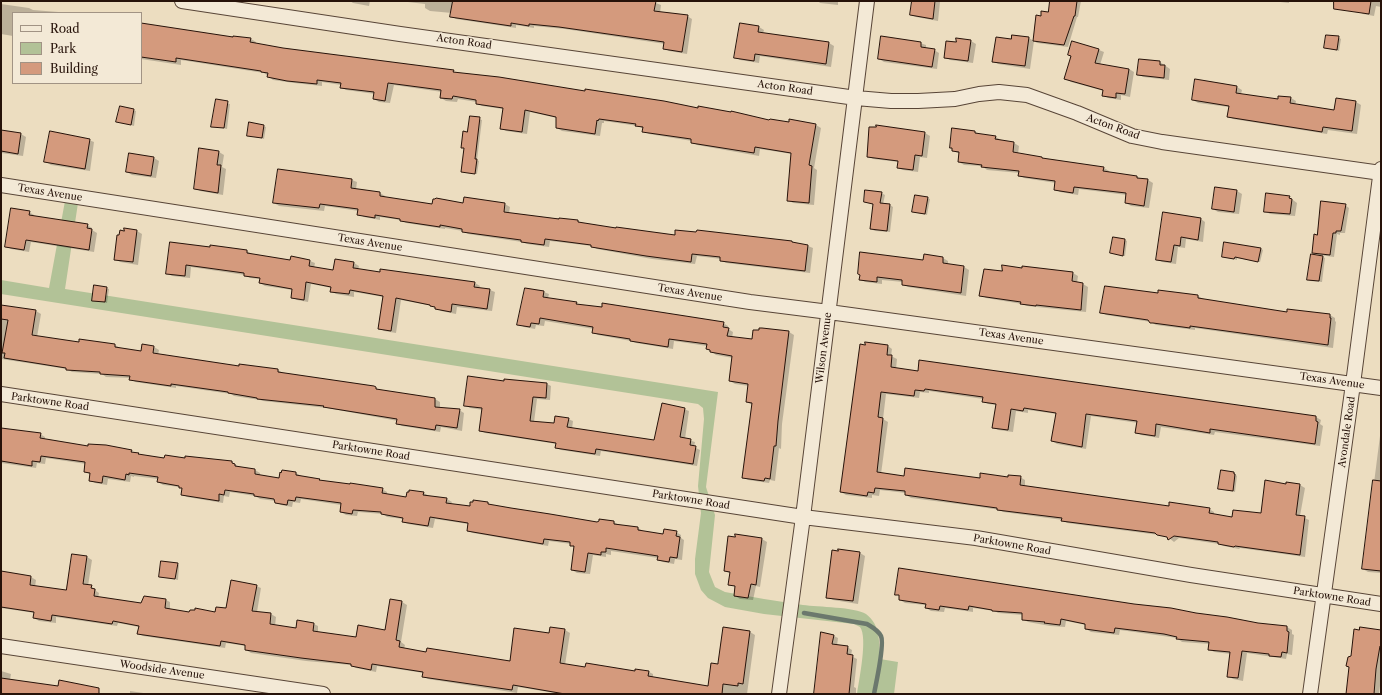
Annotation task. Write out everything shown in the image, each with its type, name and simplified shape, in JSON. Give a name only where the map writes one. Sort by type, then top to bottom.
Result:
[{"type":"street","name":"Acton Road","points":[[182,1],[856,98],[891,101],[918,101],[954,99],[999,92],[1027,95],[1077,113],[1132,136],[1162,142],[1381,172]]},
{"type":"street","name":"Wilson Avenue","points":[[779,694],[804,517],[867,1]]},
{"type":"street","name":"Avondale Road","points":[[1310,694],[1381,169]]},
{"type":"street","name":"Texas Avenue","points":[[1,185],[750,302],[1381,388]]},
{"type":"street","name":"Parktowne Road","points":[[1,394],[804,517],[976,538],[1184,574],[1381,604]]},
{"type":"street","name":"Woodside Avenue","points":[[1,646],[323,694]]},
{"type":"green space","points":[[65,201],[78,203],[65,289],[718,392],[706,487],[715,515],[709,572],[715,587],[725,592],[744,596],[803,605],[854,610],[866,614],[871,618],[877,629],[880,659],[898,662],[894,694],[857,694],[863,649],[862,632],[860,627],[854,624],[764,614],[725,607],[708,598],[701,590],[695,574],[695,559],[701,513],[698,486],[704,419],[703,408],[698,404],[1,294],[1,280],[49,288]]},
{"type":"building","points":[[453,1],[656,1],[654,11],[688,15],[682,52],[663,49],[664,42],[559,27],[529,24],[529,26],[511,23],[511,26],[450,17]]},
{"type":"building","points":[[912,1],[935,1],[933,19],[910,15]]},
{"type":"building","points":[[1050,1],[1077,1],[1075,16],[1064,45],[1033,41],[1036,15],[1041,16],[1041,11],[1048,12]]},
{"type":"building","points":[[1334,1],[1371,1],[1369,14],[1334,9]]},
{"type":"building","points":[[142,23],[233,37],[251,38],[250,42],[283,48],[454,70],[453,72],[499,77],[585,91],[585,89],[664,101],[698,108],[698,106],[731,111],[769,120],[789,122],[789,119],[816,124],[809,165],[812,166],[809,203],[787,201],[791,153],[755,147],[754,153],[691,143],[691,139],[642,132],[643,127],[635,126],[636,124],[599,119],[598,121],[597,120],[595,134],[556,128],[556,117],[525,110],[522,132],[500,129],[503,108],[476,104],[476,100],[453,96],[452,99],[440,98],[441,90],[388,83],[385,101],[373,99],[374,92],[340,88],[341,83],[317,80],[317,84],[287,81],[267,77],[268,73],[261,71],[176,58],[176,62],[142,57]]},
{"type":"building","points":[[740,23],[759,26],[758,32],[829,42],[826,64],[755,54],[754,61],[734,58]]},
{"type":"building","points":[[1012,35],[1029,37],[1025,66],[992,62],[996,37],[1011,39]]},
{"type":"building","points":[[1326,35],[1339,36],[1337,50],[1324,48]]},
{"type":"building","points":[[881,36],[921,42],[921,47],[935,49],[932,67],[878,59]]},
{"type":"building","points":[[956,38],[971,40],[968,61],[944,58],[946,41],[956,42]]},
{"type":"building","points":[[1072,41],[1099,49],[1095,63],[1129,69],[1125,94],[1116,93],[1116,98],[1102,96],[1103,90],[1064,79],[1071,56],[1068,55]]},
{"type":"building","points":[[1139,59],[1160,61],[1160,65],[1165,65],[1164,78],[1137,75]]},
{"type":"building","points":[[1195,79],[1237,86],[1236,93],[1278,99],[1278,96],[1291,97],[1290,103],[1334,110],[1336,98],[1356,101],[1352,131],[1323,127],[1322,132],[1227,117],[1229,106],[1192,100]]},
{"type":"building","points":[[216,99],[228,101],[224,128],[211,127]]},
{"type":"building","points":[[120,106],[134,109],[131,125],[116,122]]},
{"type":"building","points":[[470,116],[480,117],[475,159],[477,159],[475,174],[461,172],[464,148],[461,148],[463,131],[467,132]]},
{"type":"building","points":[[249,122],[264,125],[262,138],[247,136]]},
{"type":"building","points":[[876,125],[925,132],[922,156],[915,155],[913,170],[897,168],[898,161],[867,157],[869,127],[876,127]]},
{"type":"building","points":[[952,128],[975,131],[975,133],[996,136],[995,139],[1014,142],[1013,152],[1042,158],[1104,167],[1103,171],[1148,179],[1144,206],[1125,203],[1126,193],[1074,187],[1073,193],[1054,190],[1055,181],[1018,176],[1019,171],[981,167],[982,165],[958,162],[959,152],[952,151],[952,148],[950,148]]},
{"type":"building","points":[[1,130],[21,133],[18,154],[1,151]]},
{"type":"building","points":[[50,131],[90,139],[85,169],[44,162]]},
{"type":"building","points":[[199,148],[219,151],[217,165],[221,165],[218,193],[194,189]]},
{"type":"building","points":[[129,153],[154,157],[151,176],[126,172]]},
{"type":"building","points":[[278,169],[352,179],[351,188],[380,192],[380,196],[432,204],[433,199],[436,198],[463,203],[464,197],[505,203],[504,212],[578,220],[578,222],[616,228],[675,235],[675,230],[696,232],[697,230],[792,241],[808,245],[805,271],[720,261],[720,257],[692,254],[691,262],[591,247],[591,245],[545,239],[544,245],[521,242],[521,240],[462,232],[462,229],[440,225],[440,227],[400,221],[400,219],[375,215],[375,218],[357,215],[358,209],[320,204],[319,208],[273,203]]},
{"type":"building","points":[[1215,187],[1237,190],[1234,212],[1212,209]]},
{"type":"building","points":[[865,190],[882,192],[880,203],[890,204],[887,231],[870,229],[873,204],[864,202]]},
{"type":"building","points":[[1266,193],[1290,196],[1289,198],[1292,199],[1290,214],[1264,212]]},
{"type":"building","points":[[915,195],[928,197],[925,214],[912,212]]},
{"type":"building","points":[[1321,201],[1346,204],[1341,231],[1336,231],[1336,233],[1333,233],[1330,255],[1312,253],[1314,234],[1317,235]]},
{"type":"building","points":[[11,208],[30,211],[29,215],[88,224],[87,228],[92,229],[89,250],[26,240],[24,250],[5,247]]},
{"type":"building","points":[[1163,212],[1201,218],[1198,240],[1181,237],[1180,246],[1174,245],[1171,262],[1156,260]]},
{"type":"building","points":[[124,228],[137,230],[133,262],[114,260],[117,235],[119,235],[120,230],[124,231]]},
{"type":"building","points":[[1113,237],[1125,239],[1123,256],[1110,253]]},
{"type":"building","points":[[170,242],[247,250],[247,253],[290,260],[291,256],[310,260],[309,266],[333,270],[335,259],[354,262],[353,268],[380,272],[380,269],[475,282],[474,287],[490,289],[487,309],[452,304],[451,312],[435,309],[435,307],[430,305],[396,298],[391,331],[378,329],[383,296],[350,290],[349,294],[330,292],[331,287],[306,282],[304,300],[291,298],[292,289],[259,283],[260,278],[244,276],[244,273],[186,265],[185,276],[166,274]]},
{"type":"building","points":[[1224,242],[1261,248],[1258,262],[1235,257],[1234,259],[1222,257]]},
{"type":"building","points":[[860,252],[923,260],[924,254],[943,257],[943,263],[964,266],[961,293],[902,285],[902,280],[877,277],[877,282],[859,280],[860,275],[858,274]]},
{"type":"building","points":[[1311,254],[1323,256],[1319,281],[1307,280]]},
{"type":"building","points":[[1002,265],[1073,272],[1072,281],[1083,283],[1081,310],[1020,304],[1021,302],[979,296],[984,269],[1002,271]]},
{"type":"building","points":[[94,285],[107,287],[105,302],[92,301]]},
{"type":"building","points":[[1105,286],[1158,293],[1158,290],[1198,295],[1198,298],[1287,312],[1287,309],[1330,314],[1331,318],[1328,345],[1190,326],[1190,328],[1150,323],[1148,320],[1100,313]]},
{"type":"building","points":[[525,288],[544,291],[543,297],[577,302],[576,304],[602,307],[602,303],[724,322],[723,327],[729,328],[727,336],[752,339],[753,330],[759,330],[759,328],[789,331],[776,446],[774,446],[770,479],[765,478],[764,481],[742,478],[752,403],[746,402],[748,384],[729,381],[732,356],[710,352],[710,350],[706,349],[707,344],[669,339],[668,347],[592,333],[593,327],[540,318],[539,324],[531,323],[530,327],[517,325]]},
{"type":"building","points":[[1,305],[36,310],[32,335],[79,342],[79,339],[115,344],[115,347],[141,351],[142,344],[154,346],[153,353],[239,366],[239,364],[278,369],[278,372],[374,386],[376,389],[435,398],[435,407],[460,409],[457,428],[436,425],[435,430],[396,424],[397,419],[323,407],[324,406],[257,399],[228,392],[129,380],[130,376],[66,370],[66,368],[4,358],[5,353],[2,353],[8,320],[1,319]]},
{"type":"building","points":[[865,342],[888,345],[887,355],[892,355],[891,367],[918,371],[919,360],[1316,416],[1316,421],[1318,422],[1315,444],[1210,429],[1210,433],[1156,424],[1155,436],[1135,433],[1137,421],[1086,414],[1082,447],[1051,441],[1056,413],[1024,408],[1023,411],[1011,409],[1008,430],[992,428],[996,404],[982,402],[983,397],[925,389],[924,391],[915,390],[914,396],[881,392],[878,417],[883,418],[877,472],[904,476],[905,468],[980,478],[980,473],[1008,477],[1008,475],[1021,476],[1020,485],[1169,506],[1169,502],[1210,508],[1209,513],[1232,517],[1233,510],[1261,513],[1265,480],[1286,484],[1286,482],[1300,484],[1296,515],[1305,516],[1300,555],[1234,547],[1218,544],[1218,542],[1174,536],[1168,540],[1167,537],[1157,535],[1155,533],[1061,521],[1062,518],[997,510],[997,508],[905,495],[905,491],[875,488],[874,493],[868,492],[867,496],[840,492],[860,344],[865,345]]},
{"type":"building","points":[[468,376],[504,381],[504,379],[547,383],[546,398],[533,397],[530,421],[554,423],[555,416],[569,418],[567,427],[654,440],[662,403],[685,408],[680,437],[691,439],[690,445],[696,446],[693,464],[596,449],[595,454],[555,448],[556,443],[479,431],[482,408],[464,406]]},
{"type":"building","points":[[1,428],[41,433],[40,438],[88,446],[88,444],[106,445],[132,450],[131,452],[139,453],[138,454],[164,458],[165,455],[185,458],[185,456],[232,461],[235,466],[255,469],[255,474],[279,478],[282,470],[296,472],[296,475],[320,479],[319,480],[383,488],[382,493],[406,497],[409,490],[424,492],[423,495],[447,498],[446,503],[470,506],[470,502],[473,502],[473,500],[488,502],[488,504],[597,522],[599,519],[614,521],[614,524],[638,527],[638,530],[663,534],[664,529],[677,531],[676,536],[680,537],[677,558],[670,557],[669,562],[657,560],[658,556],[606,548],[606,552],[601,552],[601,555],[588,553],[585,572],[571,570],[574,546],[570,546],[570,542],[544,539],[543,544],[467,531],[468,523],[430,517],[428,526],[402,522],[403,518],[381,514],[381,512],[353,510],[352,514],[340,512],[341,503],[296,497],[295,501],[288,500],[287,505],[275,503],[274,499],[254,496],[254,494],[225,490],[224,495],[219,494],[219,501],[181,495],[182,488],[179,488],[179,486],[157,482],[158,477],[129,473],[129,475],[126,474],[125,480],[103,476],[102,483],[89,481],[90,473],[84,472],[85,462],[41,456],[40,462],[32,461],[32,466],[1,461]]},
{"type":"building","points":[[1221,470],[1234,472],[1233,491],[1218,489]]},
{"type":"building","points":[[1373,480],[1381,481],[1381,571],[1362,569]]},
{"type":"building","points":[[735,534],[762,538],[756,585],[751,584],[748,598],[734,596],[735,586],[728,585],[730,572],[724,571],[728,536],[735,537]]},
{"type":"building","points":[[838,549],[860,552],[853,601],[826,598],[832,550],[838,551]]},
{"type":"building","points":[[72,554],[87,556],[83,584],[92,585],[91,588],[95,589],[94,596],[141,603],[144,596],[166,599],[165,608],[189,612],[190,610],[195,610],[195,608],[215,612],[216,607],[226,608],[231,580],[257,585],[252,611],[271,613],[270,624],[296,628],[297,620],[314,623],[313,631],[356,637],[358,625],[385,630],[390,599],[402,601],[396,640],[400,641],[399,647],[426,652],[427,648],[510,661],[514,628],[549,633],[550,627],[565,629],[560,663],[585,667],[586,663],[635,671],[635,669],[649,671],[648,676],[708,686],[711,663],[718,664],[723,627],[750,631],[743,684],[738,683],[738,686],[723,684],[722,694],[565,694],[513,685],[512,690],[422,677],[423,672],[372,664],[371,670],[351,666],[351,664],[245,650],[245,645],[221,641],[220,646],[137,634],[139,626],[113,621],[112,624],[52,615],[51,621],[33,618],[34,612],[1,607],[1,571],[31,576],[30,585],[66,590]]},
{"type":"building","points":[[161,561],[178,563],[175,579],[159,577]]},
{"type":"building","points":[[899,568],[1134,604],[1171,608],[1258,623],[1287,626],[1287,631],[1289,632],[1287,653],[1282,652],[1281,657],[1242,651],[1238,678],[1227,677],[1230,652],[1208,650],[1209,642],[1176,639],[1177,637],[1164,634],[1115,628],[1114,633],[1085,629],[1085,624],[1061,619],[1060,625],[1022,620],[1022,613],[992,611],[969,606],[968,610],[940,606],[939,610],[925,608],[926,604],[899,600],[899,595],[895,595]]},
{"type":"building","points":[[1360,627],[1381,630],[1381,646],[1376,669],[1374,694],[1346,694],[1349,667],[1346,666],[1348,657],[1351,656],[1354,629],[1359,630]]},
{"type":"building","points":[[821,632],[834,635],[832,644],[848,646],[847,654],[853,655],[849,694],[814,694]]},
{"type":"building","points":[[1,678],[58,686],[59,680],[99,688],[99,694],[1,694]]},
{"type":"waterway","points":[[804,613],[867,624],[878,632],[881,636],[882,647],[874,694]]}]
